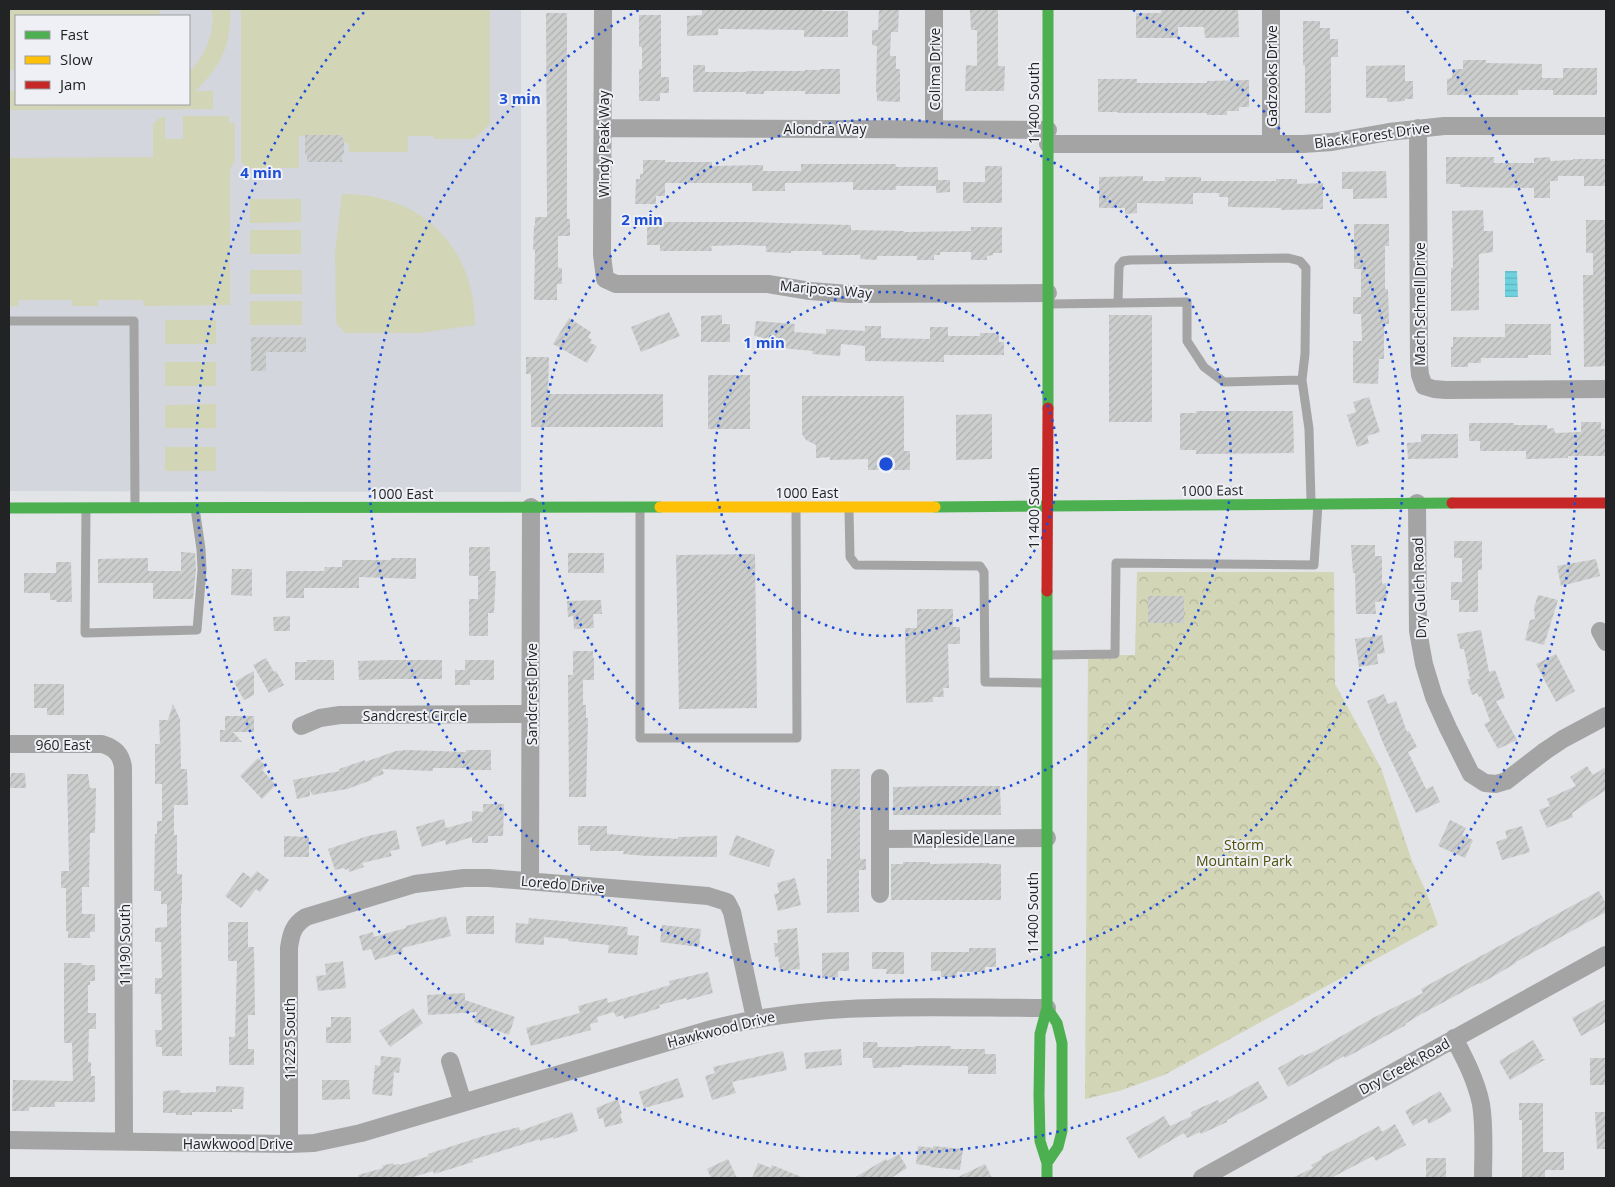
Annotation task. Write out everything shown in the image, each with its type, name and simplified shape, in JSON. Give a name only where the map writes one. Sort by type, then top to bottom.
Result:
[{"type":"street","name":"Windy Peak Way","points":[[603,9],[602,255],[605,279]]},
{"type":"street","name":"Colima Drive","points":[[934,9],[934,129]]},
{"type":"street","name":"11400 South","points":[[1047,1178],[1047,1163],[1040,1141],[1039,1095],[1040,1034],[1047,1008],[1048,9]]},
{"type":"street","name":"Gadzooks Drive","points":[[1271,9],[1271,144]]},
{"type":"street","name":"Black Forest Drive","points":[[1048,137],[1271,144],[1332,142],[1418,128],[1444,126],[1606,126]]},
{"type":"street","name":"Alondra Way","points":[[603,128],[934,129],[1048,137]]},
{"type":"street","name":"Mach Schnell Drive","points":[[1418,128],[1419,364],[1420,376],[1424,386],[1446,390],[1606,389]]},
{"type":"street","name":"Mariposa Way","points":[[605,279],[616,284],[768,284],[810,291],[849,294],[1048,298]]},
{"type":"street","name":"1000 East","points":[[9,508],[849,507],[1314,503],[1606,503]]},
{"type":"street","name":"Dry Gulch Road","points":[[1417,504],[1418,630],[1424,664],[1434,697],[1471,774],[1485,783],[1496,784],[1506,781],[1544,751],[1606,716]]},
{"type":"street","name":"Sandcrest Drive","points":[[530,881],[531,507]]},
{"type":"street","name":"Sandcrest Circle","points":[[301,726],[320,718],[340,715],[531,714]]},
{"type":"street","name":"960 East","points":[[9,744],[102,744],[115,750]]},
{"type":"street","name":"11190 South","points":[[115,750],[122,760],[124,767],[124,1142]]},
{"type":"street","points":[[880,778],[880,894]]},
{"type":"street","name":"Mapleside Lane","points":[[880,839],[1047,838]]},
{"type":"street","name":"Loredo Drive","points":[[290,934],[299,921],[306,917],[416,884],[464,878],[490,878],[708,896],[727,902],[735,924],[755,1018]]},
{"type":"street","name":"11225 South","points":[[289,1144],[290,934]]},
{"type":"street","name":"Dry Creek Road","points":[[1202,1178],[1606,955]]},
{"type":"street","name":"Hawkwood Drive","points":[[9,1140],[289,1144],[338,1139],[755,1018],[843,1008],[1047,1008]]},
{"type":"street","name":"11400 South","points":[[1047,1008],[1057,1024],[1062,1043],[1062,1131],[1058,1147],[1047,1163]]},
{"type":"street","points":[[1454,1038],[1474,1080],[1481,1104],[1483,1178]]},
{"type":"street","points":[[450,1060],[463,1104]]},
{"type":"lane","points":[[1048,655],[1115,654],[1116,563],[1314,565],[1314,503],[1310,429],[1302,380],[1305,354],[1306,268],[1300,261],[1288,258],[1123,261],[1119,266],[1118,303]]},
{"type":"lane","points":[[1048,298],[1118,303],[1187,302],[1187,341],[1204,367],[1224,382],[1302,380]]},
{"type":"lane","points":[[9,321],[134,321],[135,508]]},
{"type":"lane","points":[[640,507],[640,738],[796,738],[796,507]]},
{"type":"lane","points":[[849,507],[850,557],[856,565],[980,566],[984,572],[985,682],[1048,683]]},
{"type":"lane","points":[[86,508],[85,633],[198,630],[201,556],[195,508]]},
{"type":"shaded area","points":[[9,9],[521,9],[521,492],[9,491]]},
{"type":"green space","points":[[9,9],[159,9],[160,15],[15,15],[15,70],[9,70]]},
{"type":"green space","points":[[212,9],[230,9],[229,33],[223,54],[212,73],[195,91],[213,91],[213,109],[9,110],[9,91],[15,91],[15,105],[190,105],[190,71],[205,51],[211,35]]},
{"type":"green space","points":[[241,9],[490,9],[490,124],[474,139],[434,139],[434,136],[408,136],[408,152],[349,152],[348,143],[344,143],[342,135],[299,136],[299,168],[248,168],[241,162]]},
{"type":"green space","points":[[183,116],[229,116],[229,123],[235,123],[235,161],[230,169],[230,305],[144,306],[143,300],[98,300],[98,306],[72,306],[72,300],[19,300],[18,306],[9,306],[9,158],[153,157],[153,124],[161,117],[165,117],[165,139],[183,139]]},
{"type":"green space","points":[[342,194],[370,196],[396,203],[419,214],[438,230],[454,249],[465,271],[473,297],[475,325],[419,333],[345,333],[336,323],[335,252]]},
{"type":"green space","points":[[250,199],[301,199],[301,222],[250,223]]},
{"type":"green space","points":[[250,230],[301,230],[301,254],[250,254]]},
{"type":"green space","points":[[250,270],[302,270],[302,294],[250,294]]},
{"type":"green space","points":[[250,301],[302,301],[302,325],[250,325]]},
{"type":"green space","points":[[165,320],[216,320],[216,344],[165,344]]},
{"type":"green space","points":[[165,362],[216,362],[216,386],[165,386]]},
{"type":"green space","points":[[216,404],[216,428],[165,428],[165,405]]},
{"type":"green space","points":[[165,447],[216,447],[216,471],[165,471]]},
{"type":"green space","name":"Storm Mountain Park","points":[[1137,572],[1334,572],[1335,684],[1381,768],[1412,861],[1438,925],[1164,1075],[1119,1091],[1085,1099],[1088,655],[1135,655]]},
{"type":"water","points":[[1505,271],[1517,271],[1518,297],[1505,297]]},
{"type":"building","points":[[702,9],[822,9],[822,11],[848,11],[848,37],[804,37],[804,30],[718,29],[718,35],[687,36],[687,16],[702,15]]},
{"type":"building","points":[[879,9],[899,9],[898,32],[891,32],[890,56],[896,56],[896,69],[900,69],[900,102],[877,101],[877,46],[872,45],[872,30],[878,30]]},
{"type":"building","points":[[1161,9],[1238,10],[1239,37],[1205,38],[1204,27],[1178,27],[1178,38],[1136,38],[1136,13],[1161,13]]},
{"type":"building","points":[[970,10],[998,10],[998,66],[1005,66],[1004,91],[965,91],[966,65],[977,66],[977,30],[971,30]]},
{"type":"building","points":[[546,13],[567,13],[567,219],[570,219],[570,236],[558,236],[558,268],[562,268],[562,284],[557,284],[557,300],[534,300],[535,250],[533,250],[535,217],[547,217]]},
{"type":"building","points":[[639,15],[661,15],[661,77],[669,77],[669,93],[660,93],[660,101],[639,101],[639,69],[642,69],[642,47],[639,47]]},
{"type":"building","points":[[1303,21],[1320,21],[1320,28],[1330,28],[1330,39],[1338,39],[1338,57],[1331,57],[1331,113],[1305,113]]},
{"type":"building","points":[[1463,60],[1486,60],[1486,63],[1542,64],[1542,78],[1563,78],[1563,68],[1597,68],[1597,95],[1553,95],[1553,90],[1518,90],[1518,95],[1447,95],[1447,79],[1452,78],[1452,69],[1463,69]]},
{"type":"building","points":[[693,65],[705,65],[705,72],[840,69],[840,94],[805,94],[805,91],[764,91],[764,94],[693,92]]},
{"type":"building","points":[[1405,65],[1405,81],[1413,81],[1413,99],[1387,102],[1387,98],[1366,98],[1366,66]]},
{"type":"building","points":[[1098,79],[1137,79],[1137,83],[1207,83],[1207,81],[1249,80],[1249,107],[1239,107],[1239,111],[1227,111],[1227,115],[1207,115],[1207,113],[1098,112]]},
{"type":"building","points":[[305,135],[342,135],[342,138],[344,138],[344,154],[342,154],[342,162],[307,162]]},
{"type":"building","points":[[1446,157],[1494,157],[1494,163],[1534,163],[1534,158],[1550,157],[1550,161],[1606,159],[1606,186],[1584,186],[1584,176],[1558,176],[1558,181],[1550,181],[1550,198],[1534,198],[1534,188],[1460,187],[1460,184],[1446,184]]},
{"type":"building","points":[[643,160],[712,162],[712,166],[763,165],[763,171],[801,171],[801,164],[896,164],[896,167],[938,167],[938,180],[950,180],[950,192],[936,193],[936,186],[896,186],[896,190],[853,190],[853,182],[785,183],[785,191],[752,191],[752,183],[665,183],[665,196],[656,196],[656,204],[635,204],[636,179],[640,179],[640,174],[643,174]]},
{"type":"building","points":[[985,166],[1002,166],[1002,203],[963,203],[963,182],[985,182]]},
{"type":"building","points":[[1386,171],[1387,198],[1353,199],[1353,189],[1342,189],[1342,172]]},
{"type":"building","points":[[1143,176],[1143,181],[1165,181],[1165,177],[1201,177],[1201,181],[1276,181],[1276,179],[1297,179],[1297,184],[1323,183],[1323,209],[1281,210],[1281,208],[1228,207],[1228,197],[1219,197],[1219,193],[1193,193],[1193,204],[1137,203],[1137,213],[1125,214],[1125,208],[1099,208],[1099,177]]},
{"type":"building","points":[[1483,210],[1484,231],[1493,231],[1493,252],[1479,254],[1479,310],[1451,311],[1451,268],[1453,268],[1452,211]]},
{"type":"building","points":[[1586,220],[1606,220],[1606,366],[1584,367],[1583,275],[1593,275],[1593,253],[1586,253]]},
{"type":"building","points":[[647,222],[851,225],[851,230],[904,232],[971,231],[971,227],[1002,227],[1002,253],[993,253],[993,255],[987,256],[987,260],[971,260],[971,252],[940,252],[940,255],[934,255],[934,260],[917,260],[917,256],[877,256],[877,260],[860,259],[861,255],[822,255],[822,251],[766,252],[766,246],[711,246],[712,251],[660,251],[660,245],[647,245]]},
{"type":"building","points":[[1354,224],[1389,224],[1389,246],[1385,246],[1385,289],[1388,289],[1389,324],[1384,324],[1384,359],[1379,359],[1378,384],[1353,383],[1353,341],[1362,341],[1361,314],[1353,314],[1353,297],[1361,297],[1361,269],[1354,269]]},
{"type":"building","points":[[669,312],[680,336],[641,352],[631,327]]},
{"type":"building","points":[[722,315],[722,324],[730,324],[730,342],[701,342],[701,316]]},
{"type":"building","points":[[1109,315],[1152,315],[1152,422],[1109,422]]},
{"type":"building","points":[[569,318],[591,332],[588,337],[592,340],[590,343],[597,346],[587,363],[553,344]]},
{"type":"building","points":[[756,321],[795,324],[794,332],[826,334],[826,329],[865,331],[865,326],[881,326],[881,338],[930,339],[930,327],[948,327],[948,336],[980,336],[980,333],[999,333],[999,342],[1004,342],[1004,355],[944,355],[944,362],[865,361],[865,346],[841,344],[840,356],[812,354],[813,351],[760,346],[761,337],[754,336]]},
{"type":"building","points":[[1505,324],[1551,324],[1551,355],[1528,355],[1528,358],[1481,358],[1481,363],[1468,363],[1468,367],[1451,367],[1453,337],[1505,337]]},
{"type":"building","points":[[251,337],[306,337],[306,352],[266,352],[266,371],[251,371]]},
{"type":"building","points":[[526,357],[549,357],[548,394],[663,394],[663,427],[531,427],[531,374],[526,374]]},
{"type":"building","points":[[708,375],[750,375],[750,429],[708,429]]},
{"type":"building","points":[[802,396],[904,396],[904,451],[910,451],[910,470],[868,470],[868,459],[830,460],[830,457],[816,458],[816,445],[806,440],[802,434]]},
{"type":"building","points":[[1369,397],[1380,432],[1367,436],[1369,443],[1357,447],[1347,415],[1356,412],[1353,402]]},
{"type":"building","points":[[1196,411],[1293,411],[1294,453],[1196,454],[1196,450],[1180,450],[1180,413],[1196,413]]},
{"type":"building","points":[[992,414],[992,459],[956,460],[956,415]]},
{"type":"building","points":[[1581,422],[1601,422],[1601,429],[1606,429],[1606,456],[1526,459],[1526,451],[1480,451],[1480,441],[1469,441],[1469,423],[1547,425],[1547,429],[1554,428],[1555,433],[1581,432]]},
{"type":"building","points":[[1421,434],[1458,434],[1458,458],[1408,459],[1407,443],[1421,442]]},
{"type":"building","points":[[1454,541],[1482,541],[1482,570],[1478,570],[1478,612],[1459,612],[1459,600],[1451,600],[1451,582],[1462,582],[1462,558],[1454,558]]},
{"type":"building","points":[[1351,545],[1375,545],[1375,556],[1382,556],[1382,584],[1386,583],[1387,601],[1375,602],[1376,614],[1356,614],[1355,573],[1353,573]]},
{"type":"building","points":[[469,547],[490,547],[490,571],[496,571],[494,613],[488,613],[488,636],[469,636],[469,599],[478,599],[478,576],[469,576]]},
{"type":"building","points":[[181,552],[195,553],[196,570],[193,599],[153,599],[153,583],[98,583],[98,559],[148,558],[148,571],[181,571]]},
{"type":"building","points":[[568,553],[604,553],[604,573],[568,573]]},
{"type":"building","points":[[755,554],[757,708],[679,709],[676,555]]},
{"type":"building","points":[[391,558],[416,558],[416,579],[359,577],[359,588],[304,588],[304,598],[286,598],[286,571],[324,571],[325,567],[342,567],[342,560],[391,560]]},
{"type":"building","points":[[1596,559],[1600,576],[1561,586],[1557,566]]},
{"type":"building","points":[[56,562],[71,562],[72,602],[50,600],[50,593],[24,593],[24,573],[56,573]]},
{"type":"building","points":[[232,569],[252,569],[252,596],[231,595]]},
{"type":"building","points":[[1538,595],[1558,600],[1544,645],[1525,640],[1530,620],[1535,619],[1534,608]]},
{"type":"building","points":[[1148,596],[1184,596],[1184,623],[1148,623]]},
{"type":"building","points":[[601,600],[602,614],[593,614],[594,628],[574,629],[573,616],[568,617],[567,601]]},
{"type":"building","points":[[917,609],[953,609],[953,627],[960,627],[960,644],[948,644],[949,688],[943,688],[944,697],[933,697],[933,702],[906,703],[905,628],[917,628]]},
{"type":"building","points":[[290,616],[290,631],[274,631],[273,617]]},
{"type":"building","points":[[1481,630],[1489,672],[1495,670],[1505,698],[1496,701],[1517,740],[1498,749],[1484,724],[1490,721],[1481,696],[1479,697],[1477,693],[1472,695],[1467,679],[1470,679],[1464,649],[1460,649],[1457,634]]},
{"type":"building","points":[[1382,635],[1385,653],[1377,654],[1378,664],[1359,667],[1355,639]]},
{"type":"building","points":[[573,651],[593,651],[594,658],[594,680],[583,680],[583,705],[586,705],[586,718],[588,718],[586,797],[569,797],[568,675],[573,675]]},
{"type":"building","points":[[1556,654],[1575,691],[1556,702],[1536,664]]},
{"type":"building","points":[[266,658],[284,685],[269,693],[253,665]]},
{"type":"building","points":[[307,660],[334,660],[334,680],[295,680],[295,662],[307,662]]},
{"type":"building","points":[[442,660],[442,679],[359,680],[358,661]]},
{"type":"building","points":[[465,660],[494,660],[494,680],[470,680],[470,685],[455,685],[455,670],[465,670]]},
{"type":"building","points":[[254,671],[254,695],[244,700],[234,682]]},
{"type":"building","points":[[34,684],[64,684],[64,715],[47,715],[47,708],[34,708]]},
{"type":"building","points":[[1384,694],[1388,704],[1396,701],[1407,732],[1409,731],[1417,747],[1408,752],[1426,789],[1433,786],[1440,802],[1416,813],[1383,743],[1367,701]]},
{"type":"building","points":[[173,704],[180,719],[181,769],[187,769],[188,805],[174,805],[174,835],[177,835],[177,874],[182,874],[182,1056],[162,1056],[162,1047],[156,1047],[155,1030],[162,1030],[161,994],[155,994],[155,978],[162,978],[161,942],[155,942],[155,928],[167,927],[167,904],[161,904],[161,891],[154,891],[155,834],[157,834],[157,821],[162,821],[162,784],[155,784],[155,744],[160,744],[159,720],[168,720]]},
{"type":"building","points":[[225,716],[254,716],[254,732],[233,732],[242,742],[220,742],[220,730],[225,730]]},
{"type":"building","points":[[466,750],[491,750],[491,770],[466,770],[466,768],[433,768],[433,771],[382,769],[384,774],[347,789],[312,795],[310,789],[310,796],[297,799],[293,780],[340,771],[339,769],[365,760],[365,762],[396,751],[466,752]]},
{"type":"building","points":[[258,758],[266,766],[262,770],[276,785],[262,799],[240,776]]},
{"type":"building","points":[[1587,766],[1593,775],[1606,767],[1606,790],[1572,813],[1573,817],[1547,828],[1539,810],[1550,806],[1547,799],[1576,786],[1570,777]]},
{"type":"building","points":[[831,769],[860,769],[860,859],[866,859],[866,870],[859,870],[859,912],[827,913],[827,859],[831,859]]},
{"type":"building","points":[[11,773],[25,773],[26,788],[9,788]]},
{"type":"building","points":[[67,774],[88,774],[90,788],[96,788],[95,833],[90,833],[89,887],[82,887],[82,914],[95,914],[95,932],[90,932],[90,938],[68,938],[68,931],[66,931],[66,888],[61,888],[61,871],[69,871]]},
{"type":"building","points":[[1000,786],[1001,815],[893,815],[893,787]]},
{"type":"building","points":[[483,804],[504,804],[503,836],[488,836],[488,843],[472,843],[472,837],[446,845],[445,840],[422,847],[416,827],[444,819],[446,828],[472,821],[472,811],[483,812]]},
{"type":"building","points":[[1450,820],[1466,828],[1462,835],[1473,840],[1465,858],[1438,846]]},
{"type":"building","points":[[578,826],[607,826],[607,834],[678,839],[678,837],[717,836],[717,857],[648,856],[623,854],[624,851],[590,851],[590,845],[578,845]]},
{"type":"building","points":[[1522,826],[1530,852],[1502,860],[1496,842],[1507,838],[1505,831]]},
{"type":"building","points":[[396,830],[400,849],[390,851],[392,856],[362,863],[364,867],[349,872],[348,868],[345,870],[344,868],[335,870],[328,849],[368,836]]},
{"type":"building","points":[[736,835],[775,850],[769,867],[729,855]]},
{"type":"building","points":[[284,836],[309,837],[309,857],[284,857]]},
{"type":"building","points":[[903,862],[1001,864],[1001,900],[891,900],[891,864],[903,864]]},
{"type":"building","points":[[257,871],[269,880],[260,892],[256,889],[241,908],[225,896],[243,872],[251,878]]},
{"type":"building","points":[[795,878],[801,905],[778,911],[774,894],[779,893],[777,883]]},
{"type":"building","points":[[1599,891],[1606,904],[1606,912],[1480,984],[1418,1016],[1406,1025],[1288,1087],[1278,1068],[1303,1054],[1304,1056],[1317,1050],[1373,1018],[1423,993],[1421,989]]},
{"type":"building","points":[[446,916],[451,936],[402,948],[403,952],[375,960],[371,949],[363,951],[359,936],[373,932],[374,937],[406,928],[406,926]]},
{"type":"building","points":[[466,916],[494,916],[494,934],[466,934]]},
{"type":"building","points":[[529,918],[628,927],[627,935],[639,936],[637,955],[608,953],[609,945],[568,941],[569,939],[544,937],[544,945],[515,943],[516,923],[528,924]]},
{"type":"building","points":[[228,922],[248,922],[248,947],[254,947],[255,1015],[248,1015],[248,1049],[254,1049],[254,1065],[229,1065],[229,1037],[235,1037],[237,961],[228,961]]},
{"type":"building","points":[[662,925],[701,929],[699,947],[660,942]]},
{"type":"building","points":[[797,928],[800,969],[780,971],[778,956],[775,957],[774,943],[778,943],[777,930]]},
{"type":"building","points":[[969,948],[996,948],[996,967],[985,967],[985,972],[957,972],[957,977],[941,977],[941,971],[931,971],[931,952],[969,952]]},
{"type":"building","points":[[849,952],[849,971],[838,971],[838,977],[822,978],[822,953]]},
{"type":"building","points":[[872,952],[904,952],[904,974],[886,974],[887,969],[872,969]]},
{"type":"building","points":[[343,961],[346,988],[318,991],[316,976],[326,975],[325,964]]},
{"type":"building","points":[[64,963],[95,965],[95,981],[90,981],[90,985],[88,985],[88,1013],[96,1013],[96,1029],[89,1029],[88,1062],[91,1062],[91,1076],[95,1076],[95,1102],[55,1102],[55,1107],[29,1107],[29,1111],[12,1111],[13,1080],[73,1081],[72,1043],[64,1043]]},
{"type":"building","points":[[708,972],[713,993],[659,1005],[660,1008],[624,1019],[623,1015],[616,1017],[614,1012],[597,1017],[598,1022],[590,1024],[591,1030],[531,1046],[526,1028],[580,1013],[578,1006],[607,998],[608,1003],[670,985],[669,981]]},
{"type":"building","points":[[465,993],[465,1000],[515,1017],[509,1035],[474,1022],[477,1012],[428,1015],[427,995]]},
{"type":"building","points":[[1606,999],[1606,1022],[1581,1036],[1572,1018]]},
{"type":"building","points":[[413,1008],[423,1023],[390,1047],[379,1031]]},
{"type":"building","points":[[331,1017],[351,1017],[351,1043],[326,1043],[326,1027],[331,1027]]},
{"type":"building","points":[[1533,1040],[1543,1057],[1540,1059],[1546,1059],[1510,1080],[1499,1061]]},
{"type":"building","points":[[863,1042],[877,1042],[878,1047],[951,1046],[951,1049],[985,1049],[985,1054],[996,1054],[996,1074],[968,1074],[968,1066],[902,1065],[902,1067],[873,1068],[872,1058],[863,1058]]},
{"type":"building","points":[[841,1049],[842,1065],[806,1069],[804,1053]]},
{"type":"building","points":[[783,1051],[787,1070],[732,1082],[736,1093],[712,1100],[705,1076],[715,1073],[713,1067]]},
{"type":"building","points":[[381,1056],[401,1058],[399,1073],[394,1072],[392,1096],[372,1094],[375,1065],[380,1066]]},
{"type":"building","points":[[1590,1058],[1606,1058],[1606,1085],[1590,1085]]},
{"type":"building","points":[[678,1078],[684,1097],[644,1108],[639,1092]]},
{"type":"building","points":[[322,1080],[349,1080],[350,1099],[322,1100]]},
{"type":"building","points":[[1258,1081],[1268,1098],[1227,1120],[1227,1122],[1201,1134],[1200,1132],[1187,1138],[1184,1133],[1139,1159],[1126,1138],[1164,1116],[1170,1126],[1192,1116],[1191,1112],[1218,1100],[1219,1103]]},
{"type":"building","points":[[216,1086],[244,1087],[243,1109],[232,1109],[232,1112],[192,1112],[192,1115],[163,1113],[163,1091],[180,1090],[180,1093],[216,1092]]},
{"type":"building","points":[[1440,1091],[1452,1111],[1429,1124],[1426,1118],[1413,1126],[1405,1111]]},
{"type":"building","points":[[618,1099],[623,1123],[605,1127],[603,1118],[599,1119],[596,1108]]},
{"type":"building","points":[[1519,1103],[1543,1103],[1543,1152],[1564,1152],[1564,1170],[1545,1170],[1545,1178],[1522,1178],[1522,1120],[1519,1120]]},
{"type":"building","points":[[572,1112],[578,1131],[553,1139],[553,1137],[540,1141],[540,1139],[434,1174],[433,1171],[410,1178],[358,1178],[358,1175],[383,1168],[382,1166],[393,1163],[394,1165],[400,1165],[480,1137],[519,1127],[520,1131]]},
{"type":"building","points":[[1595,1112],[1606,1112],[1606,1149],[1597,1149]]},
{"type":"building","points":[[1395,1124],[1406,1145],[1376,1161],[1373,1156],[1331,1178],[1292,1178],[1313,1168],[1311,1165],[1322,1159],[1321,1157],[1379,1126],[1382,1132]]},
{"type":"building","points":[[918,1146],[963,1149],[960,1170],[916,1164]]},
{"type":"building","points":[[899,1154],[907,1168],[891,1178],[854,1178],[886,1159],[887,1161]]},
{"type":"building","points":[[1426,1158],[1446,1158],[1446,1178],[1426,1178]]},
{"type":"building","points":[[728,1159],[737,1178],[711,1178],[707,1169]]},
{"type":"building","points":[[758,1163],[771,1168],[772,1165],[804,1178],[752,1178]]},
{"type":"building","points":[[985,1164],[992,1178],[956,1178]]},
{"type":"traffic: fast","points":[[1048,9],[1048,408]]},
{"type":"traffic: fast","points":[[935,507],[1452,503]]},
{"type":"traffic: fast","points":[[9,508],[660,507]]},
{"type":"traffic: fast","points":[[1047,591],[1047,1008],[1040,1034],[1039,1095],[1040,1141],[1047,1163],[1047,1178]]},
{"type":"traffic: fast","points":[[1047,1008],[1057,1023],[1062,1043],[1062,1131],[1058,1147],[1047,1163]]},
{"type":"traffic: slow","points":[[660,507],[935,507]]},
{"type":"traffic: jam","points":[[1047,591],[1048,408]]},
{"type":"traffic: jam","points":[[1452,503],[1606,503]]}]
